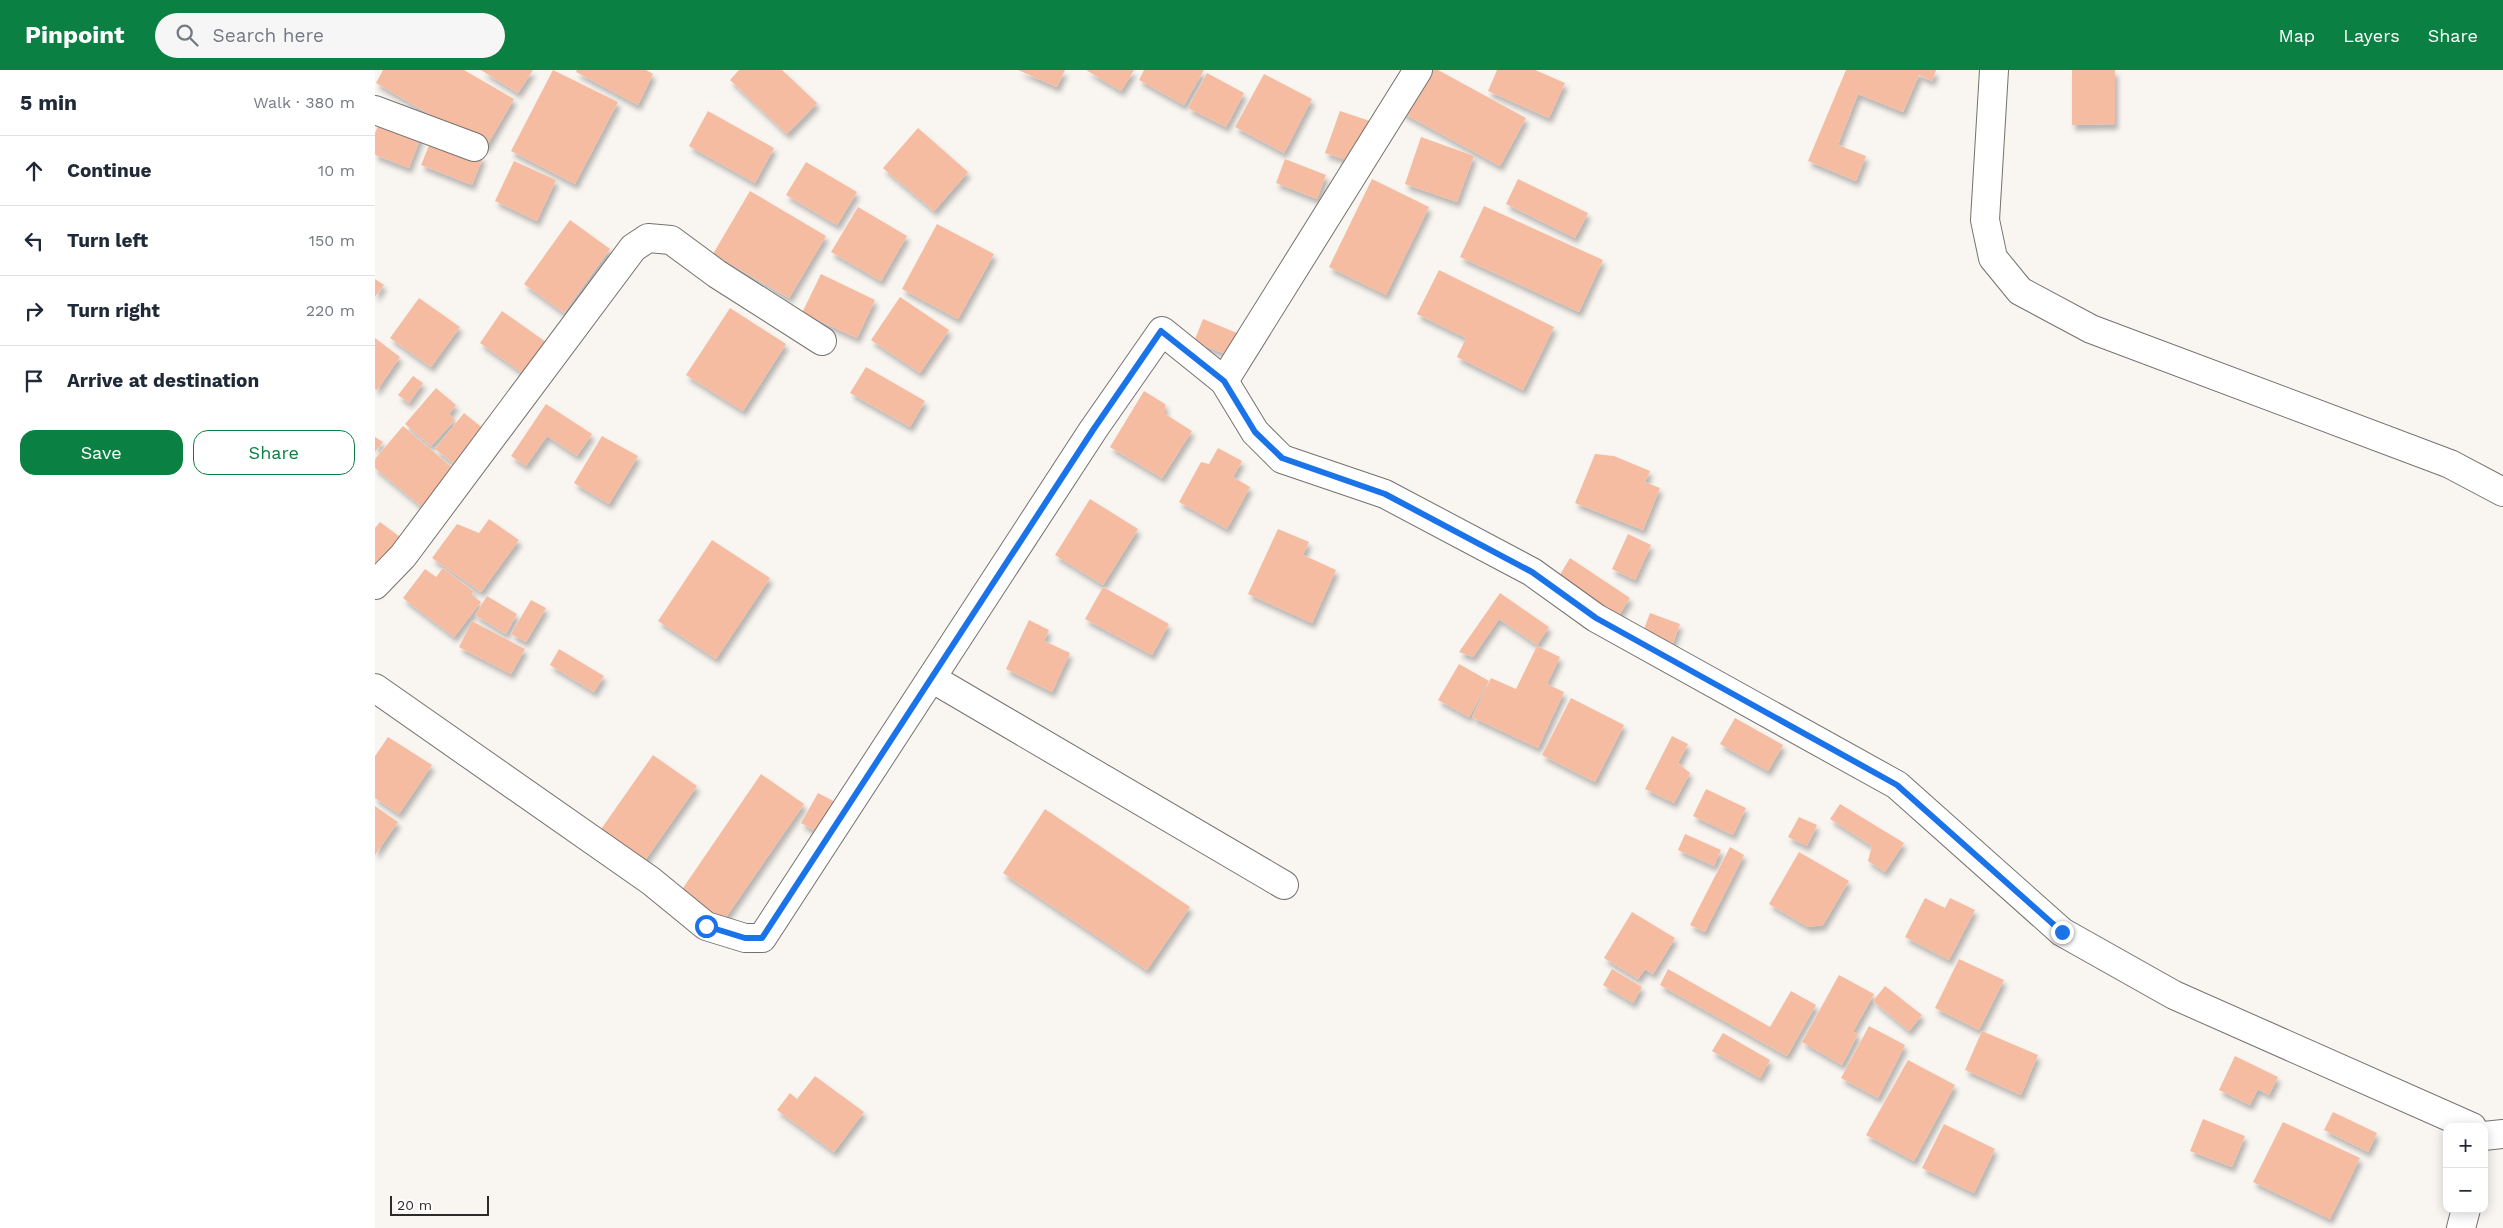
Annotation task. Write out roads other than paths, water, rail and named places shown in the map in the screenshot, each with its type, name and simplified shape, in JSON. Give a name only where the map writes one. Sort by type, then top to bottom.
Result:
[{"type":"street","points":[[1224,381],[1418,70]]},
{"type":"street","points":[[1994,70],[1985,220],[1993,258],[2020,291],[2091,329],[2450,464],[2503,492]]},
{"type":"street","points":[[375,110],[474,147]]},
{"type":"street","points":[[375,585],[403,556],[633,248],[649,238],[671,240],[717,274],[822,341]]},
{"type":"street","points":[[375,688],[651,881],[706,926],[745,938],[762,938],[933,679],[1093,430],[1161,331],[1224,381],[1255,432],[1282,458],[1385,494],[1532,572],[1596,618],[1897,785],[2062,932],[2173,996],[2463,1123]]},
{"type":"street","points":[[933,679],[1283,885]]},
{"type":"street","points":[[2488,1136],[2503,1134]]},
{"type":"street","points":[[2461,1228],[2465,1213]]}]
